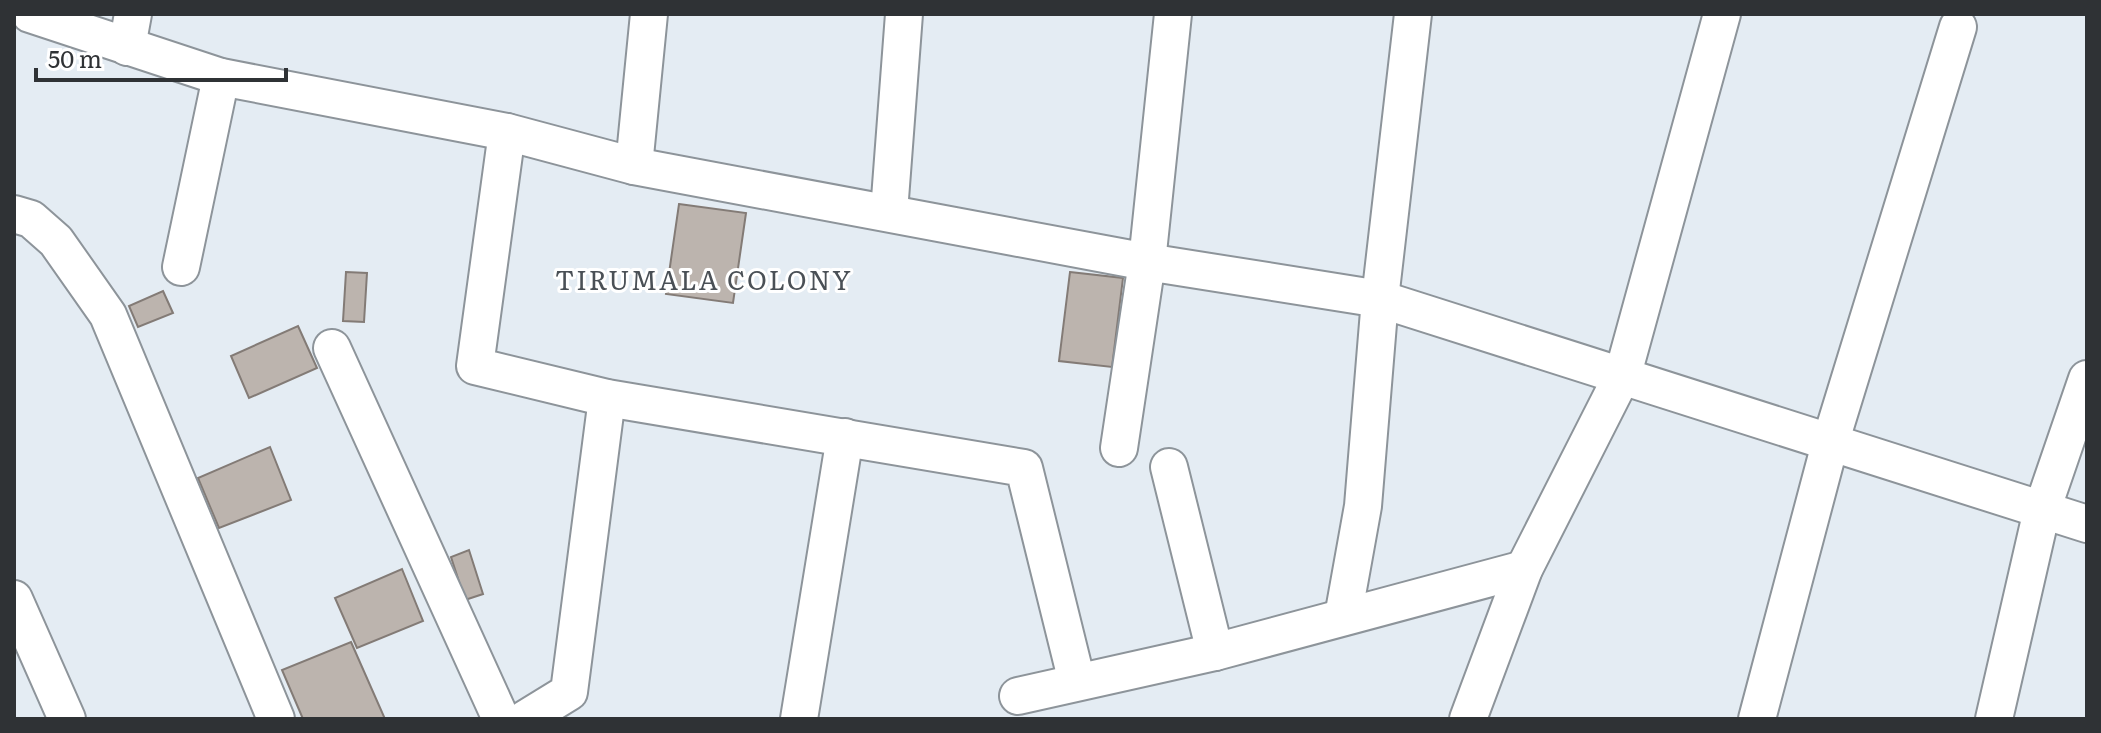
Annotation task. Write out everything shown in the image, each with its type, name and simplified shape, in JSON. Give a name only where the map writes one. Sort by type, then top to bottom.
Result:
[{"type":"street","points":[[30,14],[130,30],[221,77],[507,132],[634,166],[1147,262],[1380,299],[1831,440],[2087,524]]},
{"type":"street","points":[[634,166],[649,14]]},
{"type":"street","points":[[889,212],[904,14]]},
{"type":"street","points":[[1119,448],[1147,262],[1173,14]]},
{"type":"street","points":[[1343,617],[1363,506],[1380,299],[1413,14]]},
{"type":"street","points":[[1468,719],[1524,569],[1623,374],[1722,14]]},
{"type":"street","points":[[1757,719],[1831,440],[1958,27]]},
{"type":"street","points":[[181,267],[221,77]]},
{"type":"street","points":[[507,132],[475,366],[607,398],[1024,468],[1077,682]]},
{"type":"street","points":[[14,214],[31,219],[56,241],[108,315],[276,719]]},
{"type":"street","points":[[332,348],[501,719]]},
{"type":"street","points":[[1994,719],[2042,510],[2087,379]]},
{"type":"street","points":[[525,719],[569,692],[607,398]]},
{"type":"street","points":[[799,719],[845,437]]},
{"type":"street","points":[[1169,467],[1215,652]]},
{"type":"street","points":[[1018,696],[1215,652],[1524,569]]},
{"type":"street","points":[[14,599],[67,719]]},
{"type":"building","points":[[679,204],[746,213],[733,303],[666,294]]},
{"type":"building","points":[[346,272],[367,273],[364,322],[343,321]]},
{"type":"building","points":[[1070,272],[1123,278],[1112,367],[1059,361]]},
{"type":"building","points":[[163,291],[173,313],[138,327],[129,306]]},
{"type":"building","points":[[298,326],[317,368],[249,398],[231,356]]},
{"type":"building","points":[[270,447],[291,500],[219,528],[198,478]]},
{"type":"building","points":[[469,550],[483,594],[465,600],[451,557]]},
{"type":"building","points":[[402,569],[423,621],[357,648],[335,598]]},
{"type":"building","points":[[351,642],[385,719],[303,719],[282,670]]},
{"type":"district","name":"TIRUMALA COLONY","points":[[704,278]]}]
